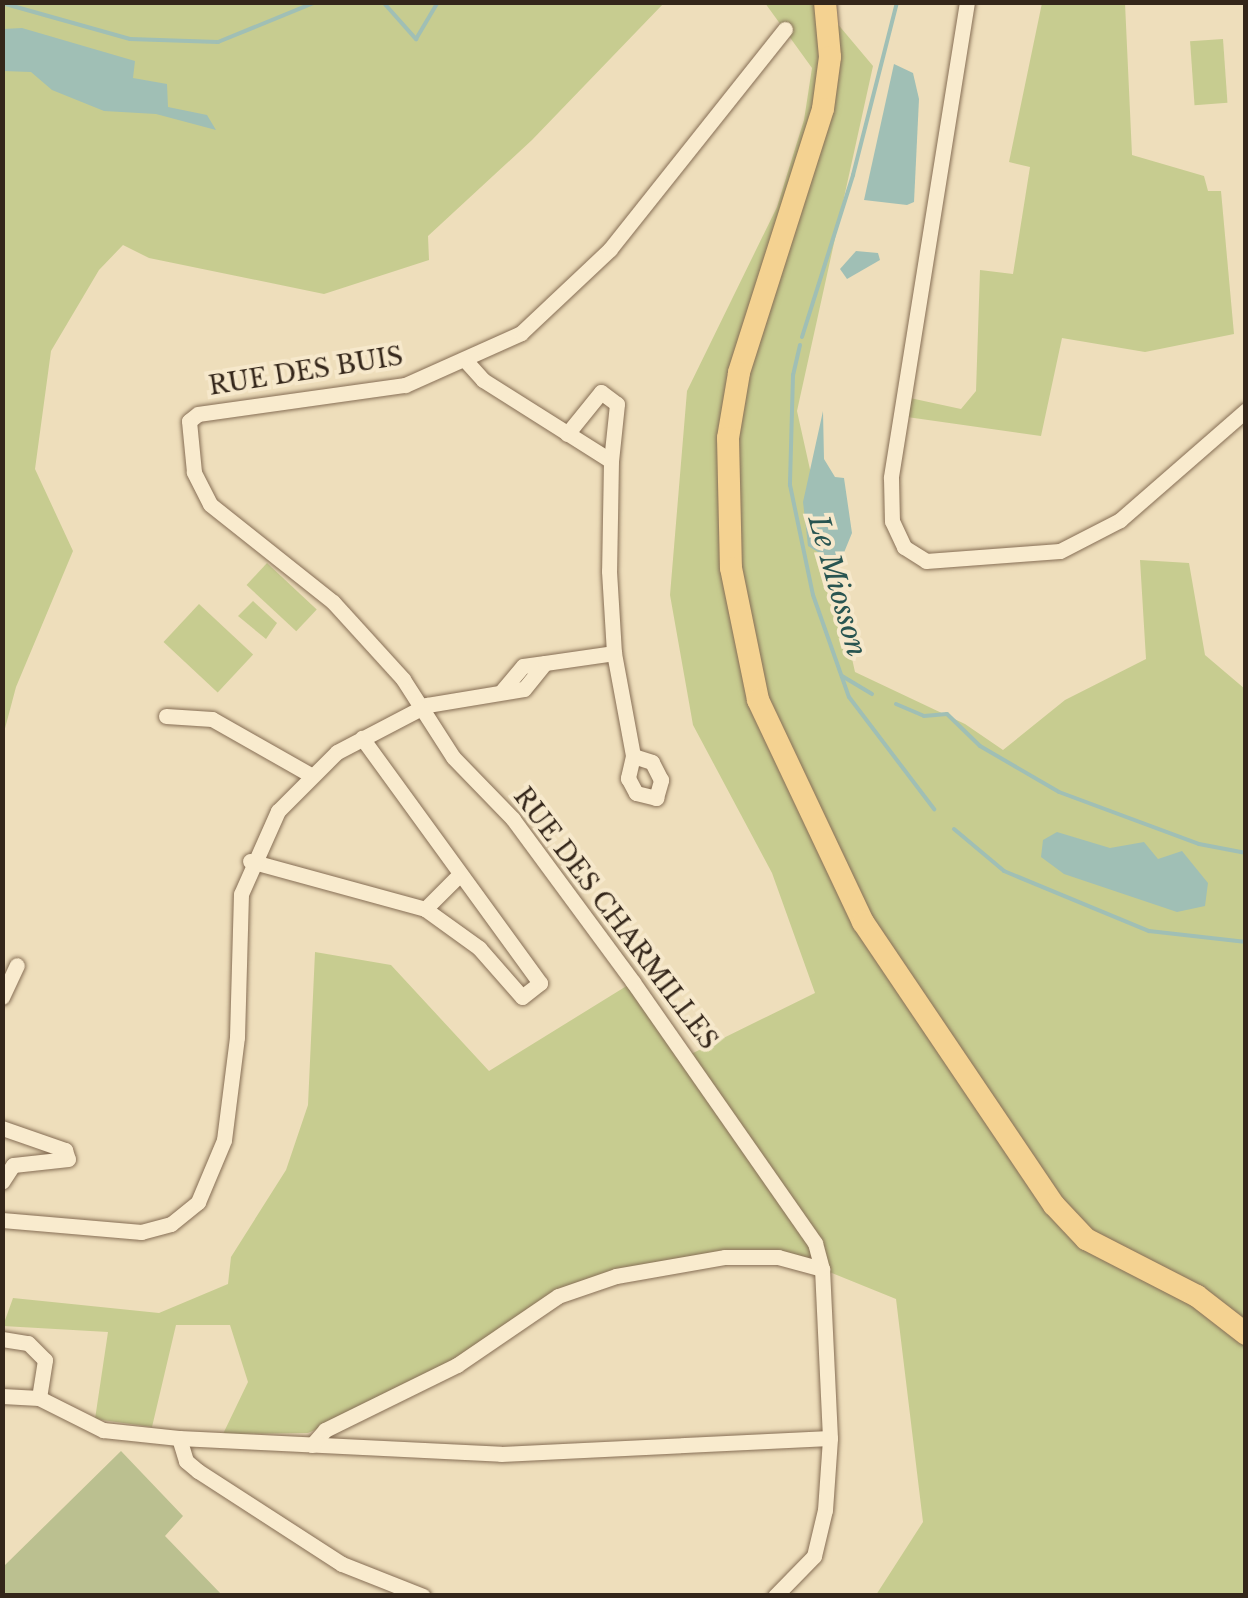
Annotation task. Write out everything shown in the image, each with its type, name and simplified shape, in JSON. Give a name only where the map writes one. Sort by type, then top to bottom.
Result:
[{"type":"main road","points":[[825,2],[830,57],[822,109],[739,373],[728,438],[731,568],[758,700],[863,922],[1068,1223],[1113,1256],[1197,1296],[1246,1334]]},
{"type":"street","points":[[967,2],[891,478],[892,521],[904,547],[926,562],[1060,551],[1120,520],[1246,410]]},
{"type":"street","name":"RUE DES BUIS","points":[[251,540],[199,490],[189,421],[198,414],[405,384],[521,333],[610,249],[785,29]]},
{"type":"street","points":[[464,360],[610,461]]},
{"type":"street","points":[[567,434],[593,395],[614,400],[610,461],[614,654],[633,756]]},
{"type":"street","name":"RUE DES CHARMILLES","points":[[251,540],[355,624],[422,708],[452,756],[513,820],[774,1177],[814,1242],[822,1269]]},
{"type":"street","points":[[2,1220],[141,1232],[171,1224],[198,1202],[224,1140],[238,1037],[239,909],[250,861],[278,812],[309,774],[362,738],[422,708],[524,689],[545,664],[614,654]]},
{"type":"street","points":[[166,716],[212,719],[309,774]]},
{"type":"street","points":[[250,861],[425,909],[479,948],[522,997],[540,984],[362,738]]},
{"type":"street","points":[[425,909],[460,874]]},
{"type":"street","points":[[2,997],[17,965]]},
{"type":"street","points":[[4,1129],[65,1150],[68,1159],[13,1165]]},
{"type":"street","points":[[2,1182],[13,1165],[4,1129]]},
{"type":"street","points":[[312,1445],[324,1430],[457,1365],[572,1291],[725,1257],[778,1257],[822,1269],[830,1438],[822,1536],[801,1574],[776,1596]]},
{"type":"street","points":[[2,1339],[28,1343],[45,1360],[39,1398]]},
{"type":"street","points":[[2,1396],[39,1398],[103,1430],[312,1445],[501,1454],[830,1438]]},
{"type":"street","points":[[179,1438],[186,1460],[198,1470],[326,1554],[423,1596]]},
{"type":"green space","points":[[2,3],[664,3],[532,140],[428,236],[429,260],[324,294],[149,258],[123,245],[99,270],[51,351],[35,469],[73,551],[16,687],[3,736]]},
{"type":"green space","points":[[765,3],[820,3],[873,66],[797,411],[855,672],[965,724],[1003,750],[1065,700],[1146,659],[1140,560],[1189,563],[1205,655],[1245,689],[1245,1595],[876,1595],[923,1522],[896,1299],[822,1269],[725,1257],[558,1296],[457,1365],[308,1433],[223,1434],[248,1382],[230,1325],[176,1325],[152,1427],[95,1419],[108,1332],[3,1326],[13,1298],[159,1313],[228,1284],[231,1257],[286,1170],[308,1105],[315,952],[391,965],[489,1071],[633,982],[687,1056],[815,993],[772,873],[693,725],[670,595],[687,391],[777,207],[804,120],[812,68]]},
{"type":"green space","points":[[1042,3],[1125,3],[1132,155],[1204,176],[1208,191],[1221,191],[1234,334],[1145,352],[1062,338],[1041,436],[907,417],[910,398],[961,409],[976,391],[980,270],[1013,274],[1030,167],[1009,162]]},
{"type":"green space","points":[[1223,39],[1227,103],[1195,105],[1190,41]]},
{"type":"green space","points":[[267,563],[317,609],[296,631],[247,585]]},
{"type":"green space","points":[[253,601],[277,623],[266,639],[238,616]]},
{"type":"green space","points":[[199,604],[253,654],[218,692],[164,642]]},
{"type":"green space","points":[[121,1451],[183,1516],[165,1536],[222,1595],[3,1595],[3,1567]]},
{"type":"water","points":[[22,28],[135,61],[133,78],[167,84],[168,107],[207,115],[216,130],[156,114],[104,111],[52,90],[31,72],[3,71],[3,29]]},
{"type":"water","points":[[894,64],[913,73],[919,99],[914,202],[907,205],[864,200]]},
{"type":"water","points":[[856,251],[878,253],[880,260],[847,279],[840,269]]},
{"type":"water","points":[[823,411],[824,459],[835,477],[844,478],[852,533],[843,555],[828,558],[808,546],[803,502]]},
{"type":"water","points":[[1057,832],[1110,848],[1144,842],[1158,859],[1182,851],[1208,883],[1205,906],[1177,912],[1064,874],[1041,857],[1043,840]]},
{"type":"waterway","name":"Le Miosson","points":[[2,3],[130,39],[218,42],[316,2]]},
{"type":"waterway","name":"Le Miosson","points":[[383,2],[416,39],[438,2]]},
{"type":"waterway","name":"Le Miosson","points":[[802,337],[853,175],[897,2]]},
{"type":"waterway","name":"Le Miosson","points":[[800,345],[793,375],[790,485],[813,595],[849,697],[934,809]]},
{"type":"waterway","points":[[842,676],[872,694]]},
{"type":"waterway","points":[[896,704],[924,716],[947,714],[980,746],[1059,792],[1199,844],[1246,853]]},
{"type":"waterway","name":"Le Miosson","points":[[954,829],[1004,871],[1149,931],[1246,942]]}]
